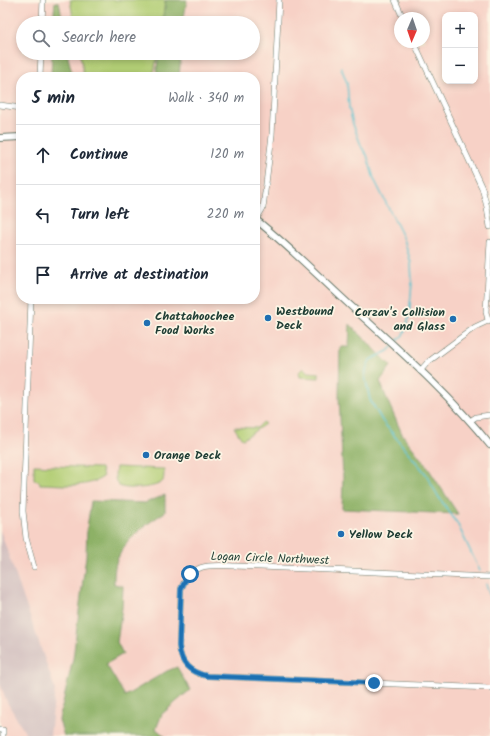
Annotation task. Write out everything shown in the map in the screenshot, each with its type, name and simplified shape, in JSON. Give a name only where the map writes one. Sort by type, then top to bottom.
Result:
[{"type":"street","points":[[42,16],[43,0]]},
{"type":"street","points":[[260,213],[263,208],[272,135],[279,0]]},
{"type":"street","points":[[395,0],[400,12]]},
{"type":"street","points":[[417,48],[482,188],[490,227]]},
{"type":"street","points":[[40,72],[41,60]]},
{"type":"street","points":[[0,105],[16,107]]},
{"type":"street","points":[[0,138],[16,137]]},
{"type":"street","points":[[260,223],[420,370],[470,421],[490,445]]},
{"type":"street","points":[[420,370],[428,362],[475,327],[489,320],[486,312],[490,242]]},
{"type":"street","points":[[31,304],[23,511],[26,538],[34,567]]},
{"type":"street","points":[[470,421],[476,417],[490,416]]},
{"type":"street","name":"Logan Circle Northwest","points":[[490,577],[204,566],[190,574],[181,589],[179,646],[180,655],[187,666],[198,674],[207,676],[490,688]]},
{"type":"street","points":[[0,730],[3,730],[3,736]]},
{"type":"shaded area","points":[[0,0],[166,0],[164,16],[16,16],[16,60],[158,60],[157,72],[16,72],[16,304],[260,304],[260,72],[179,72],[180,60],[260,60],[260,16],[184,16],[187,0],[490,0],[490,736],[0,736]]},
{"type":"shaded area","points":[[0,530],[55,689],[50,736],[27,736],[7,702],[0,684]]},
{"type":"green space","points":[[70,0],[165,0],[163,16],[73,16]]},
{"type":"green space","points":[[166,0],[187,0],[184,16],[164,16]]},
{"type":"green space","points":[[55,2],[59,2],[62,16],[54,16]]},
{"type":"green space","points":[[52,60],[69,60],[72,72],[51,72]]},
{"type":"green space","points":[[81,60],[157,60],[154,72],[83,72]]},
{"type":"green space","points":[[158,60],[180,60],[179,72],[157,72]]},
{"type":"green space","points":[[350,324],[391,366],[380,381],[402,434],[428,468],[458,514],[342,509],[343,478],[339,397],[340,347],[349,347]]},
{"type":"green space","points":[[303,368],[308,372],[319,373],[319,378],[300,377],[299,372]]},
{"type":"green space","points":[[263,422],[265,424],[243,439],[234,427],[257,428]]},
{"type":"green space","points":[[34,465],[101,468],[103,477],[96,481],[81,484],[40,484],[39,481],[34,480]]},
{"type":"green space","points":[[116,467],[164,469],[163,481],[155,485],[141,488],[121,487],[116,481]]},
{"type":"green space","points":[[165,495],[165,512],[136,533],[124,546],[116,563],[114,570],[114,584],[123,586],[122,608],[117,642],[123,654],[106,664],[125,696],[167,671],[177,667],[190,690],[162,714],[156,729],[165,736],[64,736],[59,720],[73,659],[86,556],[87,528],[91,501],[145,503]]},
{"type":"waterway","points":[[341,67],[347,83],[349,108],[353,124],[362,148],[367,155],[374,179],[404,239],[411,263],[412,283],[409,317],[404,334],[395,343]]},
{"type":"waterway","points":[[393,346],[388,351],[370,360],[367,367],[365,376],[370,400],[383,422],[426,474],[438,496],[457,523],[480,571]]},
{"type":"waterway","points":[[486,584],[490,596]]},
{"type":"place","name":"Westbound Deck","points":[[268,318]]},
{"type":"place","name":"Corzav's Collision and Glass","points":[[453,319]]},
{"type":"place","name":"Chattahoochee Food Works","points":[[147,323]]},
{"type":"place","name":"Orange Deck","points":[[146,455]]},
{"type":"place","name":"Yellow Deck","points":[[341,534]]},
{"type":"route","points":[[190,574],[181,589],[180,595],[179,646],[180,655],[190,670],[207,676],[374,683]]}]
